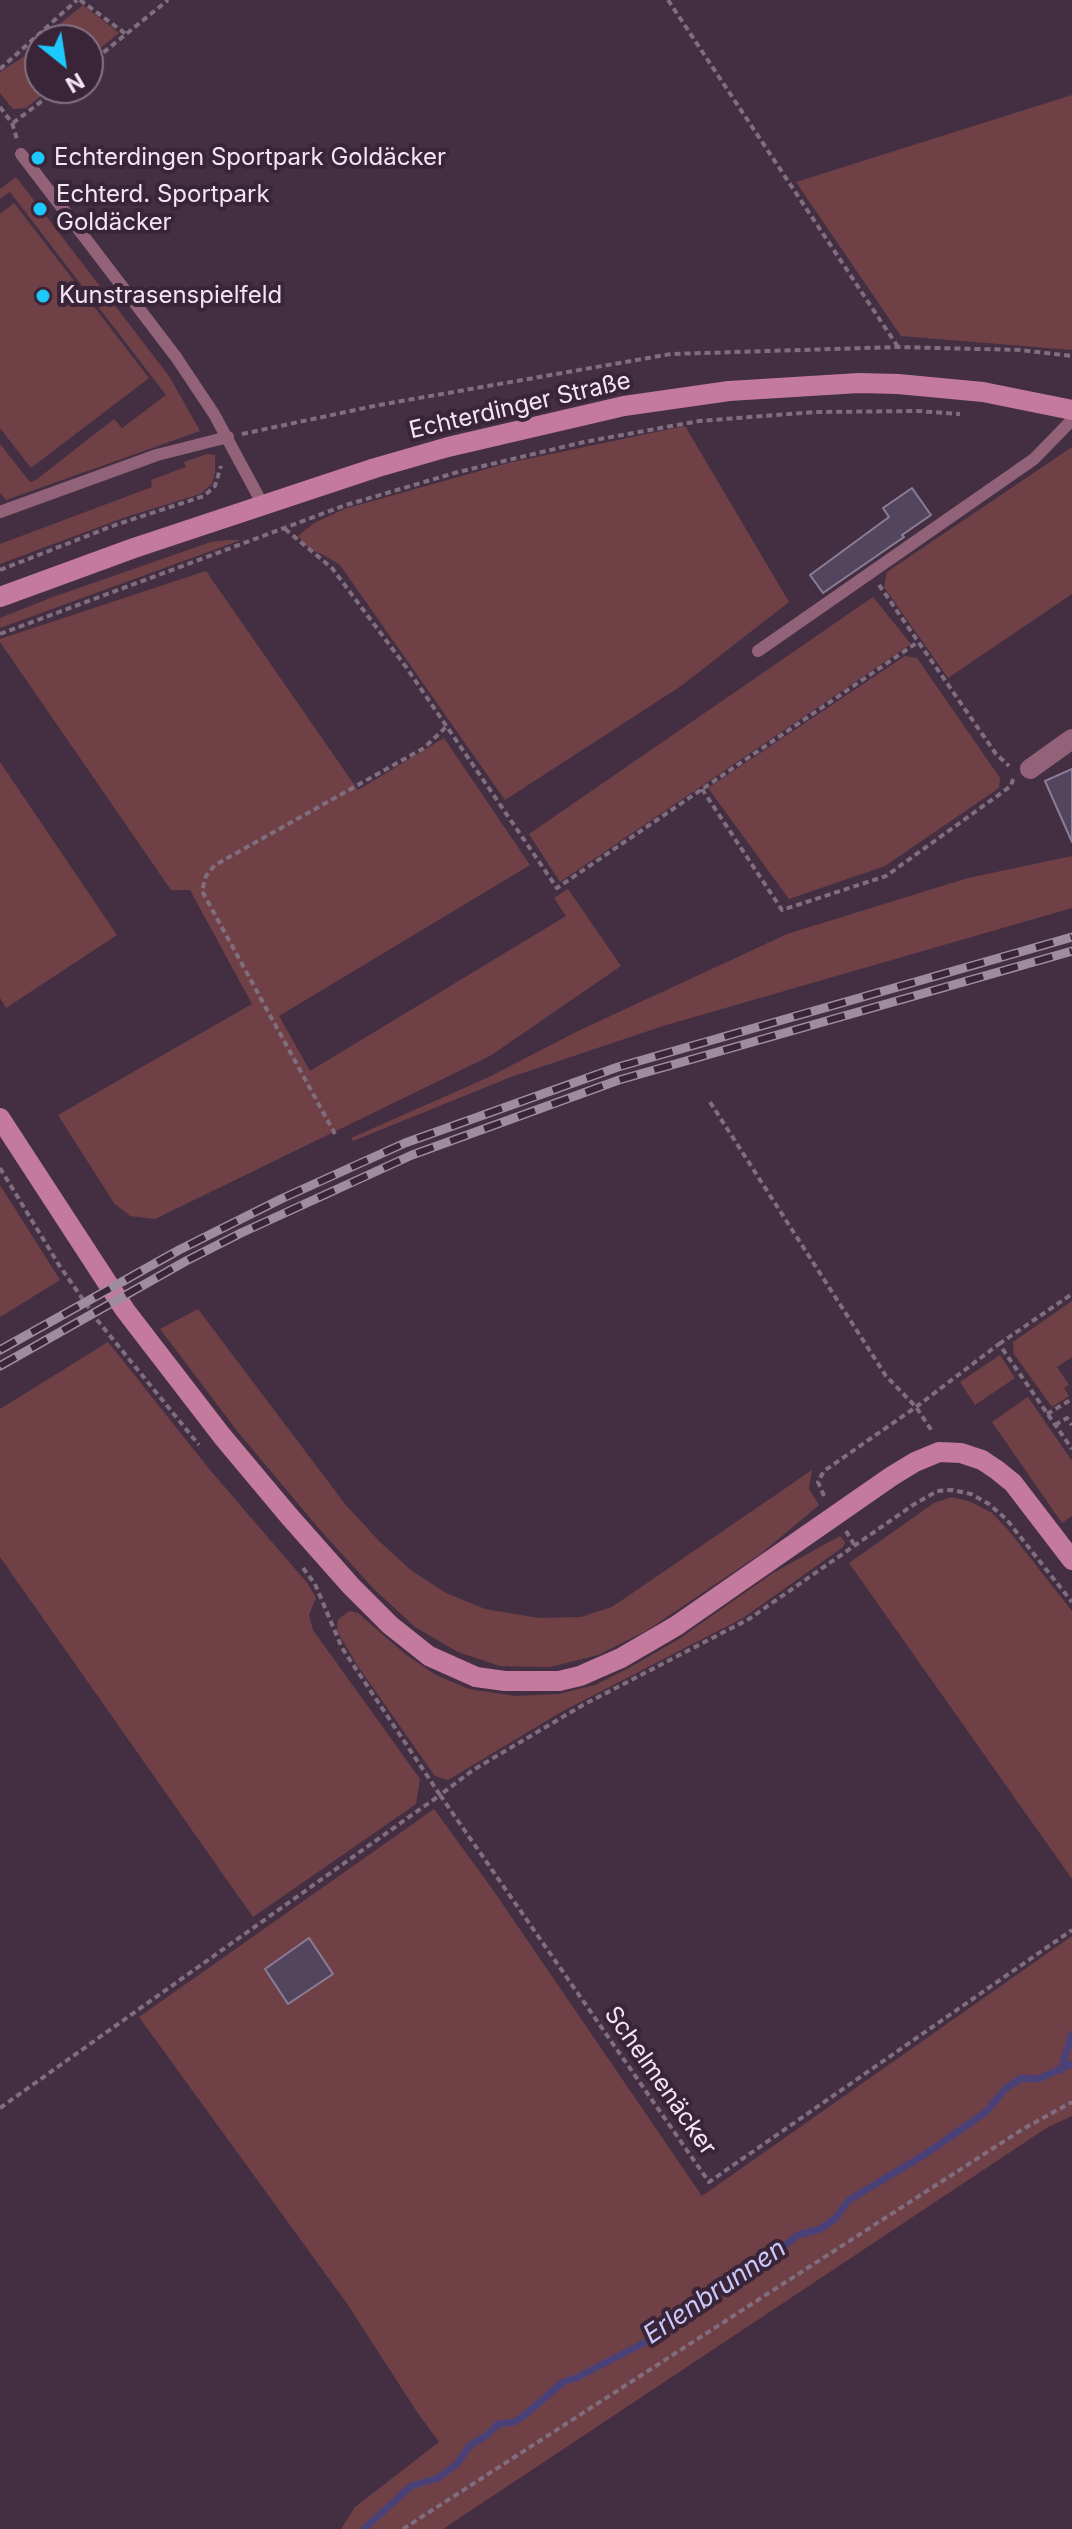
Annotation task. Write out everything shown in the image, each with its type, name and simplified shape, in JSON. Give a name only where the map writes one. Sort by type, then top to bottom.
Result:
[{"type":"main road","name":"Echterdinger Straße","points":[[0,597],[263,505],[448,447],[624,406],[693,395],[794,386],[898,384],[983,392],[1072,410]]},
{"type":"main road","points":[[2,1120],[125,1310],[222,1436],[351,1586],[390,1625],[429,1656],[476,1677],[505,1681],[559,1681],[602,1668],[647,1644],[892,1476],[939,1452],[961,1453],[982,1460],[997,1470],[1013,1483],[1072,1560]]},
{"type":"street","points":[[1030,769],[1072,739]]},
{"type":"lane","points":[[21,154],[176,357],[228,437],[263,505]]},
{"type":"lane","points":[[758,651],[1034,459],[1072,420]]},
{"type":"lane","points":[[0,512],[157,455],[228,437]]},
{"type":"path","points":[[0,69],[78,0],[126,34]]},
{"type":"path","points":[[104,52],[168,0]]},
{"type":"path","points":[[668,0],[898,347]]},
{"type":"path","points":[[0,107],[12,123],[38,104]]},
{"type":"path","points":[[0,570],[115,525],[204,496],[219,478],[228,437],[379,405],[671,354],[898,347],[1020,350],[1072,356]]},
{"type":"path","points":[[0,634],[346,505],[458,472],[584,442],[699,421],[815,412],[917,411],[972,415]]},
{"type":"path","points":[[285,529],[332,568],[406,667],[557,888],[918,642]]},
{"type":"path","points":[[701,789],[782,910],[886,876],[1011,786],[1017,770],[996,754],[883,590]]},
{"type":"path","points":[[335,1134],[202,891],[206,876],[215,865],[424,748],[446,727]]},
{"type":"path","points":[[710,1102],[886,1376],[916,1407],[937,1438],[939,1452]]},
{"type":"path","points":[[0,1168],[59,1265],[98,1321],[200,1446]]},
{"type":"path","points":[[855,1546],[818,1482],[824,1471],[1072,1294]]},
{"type":"path","points":[[999,1344],[1072,1448]]},
{"type":"path","points":[[1047,1414],[1072,1399]]},
{"type":"path","points":[[1055,1425],[1067,1418],[1072,1425]]},
{"type":"path","points":[[0,2108],[473,1770],[583,1705],[749,1619],[937,1491],[971,1494],[989,1504],[1007,1520],[1072,1602]]},
{"type":"path","points":[[300,1564],[315,1584],[342,1648],[440,1795]]},
{"type":"path","name":"Schelmenäcker","points":[[440,1795],[709,2182],[1072,1930]]},
{"type":"path","points":[[403,2529],[1010,2137],[1072,2102]]},
{"type":"shaded area","points":[[83,5],[119,33],[104,45],[104,24],[60,24]]},
{"type":"shaded area","points":[[24,57],[24,104],[31,104],[26,108],[13,109],[0,93],[0,72]]},
{"type":"shaded area","points":[[1072,95],[1072,350],[901,336],[796,182]]},
{"type":"shaded area","points":[[16,177],[169,376],[200,431],[6,500],[0,493],[0,444],[30,482],[114,419],[122,428],[166,395],[10,192],[0,199],[0,189]]},
{"type":"shaded area","name":"Kunstrasenspielfeld","points":[[14,203],[149,378],[31,468],[0,428],[0,214]]},
{"type":"shaded area","points":[[685,426],[789,602],[681,686],[505,800],[340,565],[310,550],[298,536],[314,523],[344,509],[508,463]]},
{"type":"shaded area","points":[[1072,447],[1072,594],[948,678],[884,587],[887,572]]},
{"type":"shaded area","points":[[207,454],[215,455],[215,472],[212,484],[200,494],[123,518],[0,564],[0,544],[152,487],[151,480],[186,467],[184,462]]},
{"type":"shaded area","points":[[241,540],[0,628],[0,618],[53,597],[211,542]]},
{"type":"shaded area","points":[[206,571],[358,790],[444,738],[530,865],[279,1016],[310,1071],[566,916],[554,898],[568,889],[621,966],[490,1056],[155,1219],[130,1216],[114,1203],[58,1115],[252,1004],[190,890],[171,890],[0,639]]},
{"type":"shaded area","points":[[873,597],[911,644],[560,882],[529,834]]},
{"type":"shaded area","points":[[905,656],[917,658],[1000,778],[999,788],[885,866],[789,899],[708,788]]},
{"type":"shaded area","points":[[0,762],[117,935],[6,1008],[0,998]]},
{"type":"shaded area","points":[[1072,856],[1072,908],[663,1026],[511,1077],[353,1141],[351,1138],[489,1077],[576,1032],[787,934],[968,878]]},
{"type":"shaded area","points":[[0,1185],[60,1280],[0,1317]]},
{"type":"shaded area","points":[[1072,1301],[1072,1357],[1057,1367],[1069,1385],[1064,1388],[1069,1396],[1052,1407],[1014,1354],[1013,1342]]},
{"type":"shaded area","points":[[198,1309],[345,1504],[379,1541],[412,1571],[446,1593],[485,1609],[539,1618],[581,1617],[612,1607],[812,1470],[809,1489],[819,1505],[763,1552],[646,1631],[598,1655],[550,1667],[500,1666],[458,1652],[415,1627],[374,1589],[321,1531],[238,1432],[160,1329]]},
{"type":"shaded area","points":[[108,1342],[210,1470],[308,1584],[316,1598],[309,1615],[313,1630],[420,1779],[416,1804],[253,1917],[0,1557],[0,1409]]},
{"type":"shaded area","points":[[1000,1355],[1015,1378],[975,1405],[960,1382]]},
{"type":"shaded area","points":[[1028,1397],[1072,1461],[1072,1516],[1062,1523],[992,1422]]},
{"type":"shaded area","points":[[952,1497],[971,1502],[992,1513],[1072,1611],[1072,1879],[849,1563],[934,1503]]},
{"type":"shaded area","points":[[840,1536],[845,1542],[843,1547],[743,1618],[561,1712],[448,1780],[435,1776],[357,1665],[337,1631],[338,1620],[349,1611],[358,1613],[405,1654],[436,1675],[469,1689],[515,1696],[559,1694],[595,1685],[629,1668],[679,1639],[773,1573]]},
{"type":"shaded area","points":[[434,1809],[702,2196],[1072,1936],[1072,2116],[1048,2127],[443,2529],[341,2529],[355,2507],[439,2442],[348,2305],[139,2017]]},
{"type":"building","points":[[912,488],[931,515],[823,593],[810,575],[889,517],[883,508]]},
{"type":"building","points":[[1072,769],[1072,842],[1045,781]]},
{"type":"building","points":[[309,1938],[333,1974],[288,2004],[265,1969]]},
{"type":"waterway","points":[[1061,2070],[1072,2034]]},
{"type":"waterway","name":"Erlenbrunnen","points":[[364,2529],[411,2486],[438,2478],[457,2464],[470,2445],[498,2424],[514,2422],[563,2382],[661,2334],[677,2317],[705,2301],[726,2282],[759,2266],[798,2235],[820,2229],[835,2219],[849,2200],[924,2155],[986,2112],[1005,2089],[1022,2078],[1038,2079],[1072,2064]]},
{"type":"railway","points":[[0,1350],[179,1250],[281,1199],[405,1143],[618,1067],[1072,937]]},
{"type":"railway","points":[[0,1366],[186,1261],[412,1155],[619,1080],[1072,951]]},
{"type":"place","name":"Echterdingen Sportpark Goldäcker","points":[[38,158]]},
{"type":"place","name":"Echterd. Sportpark Goldäcker","points":[[40,209]]},
{"type":"place","name":"Kunstrasenspielfeld","points":[[43,296]]}]
